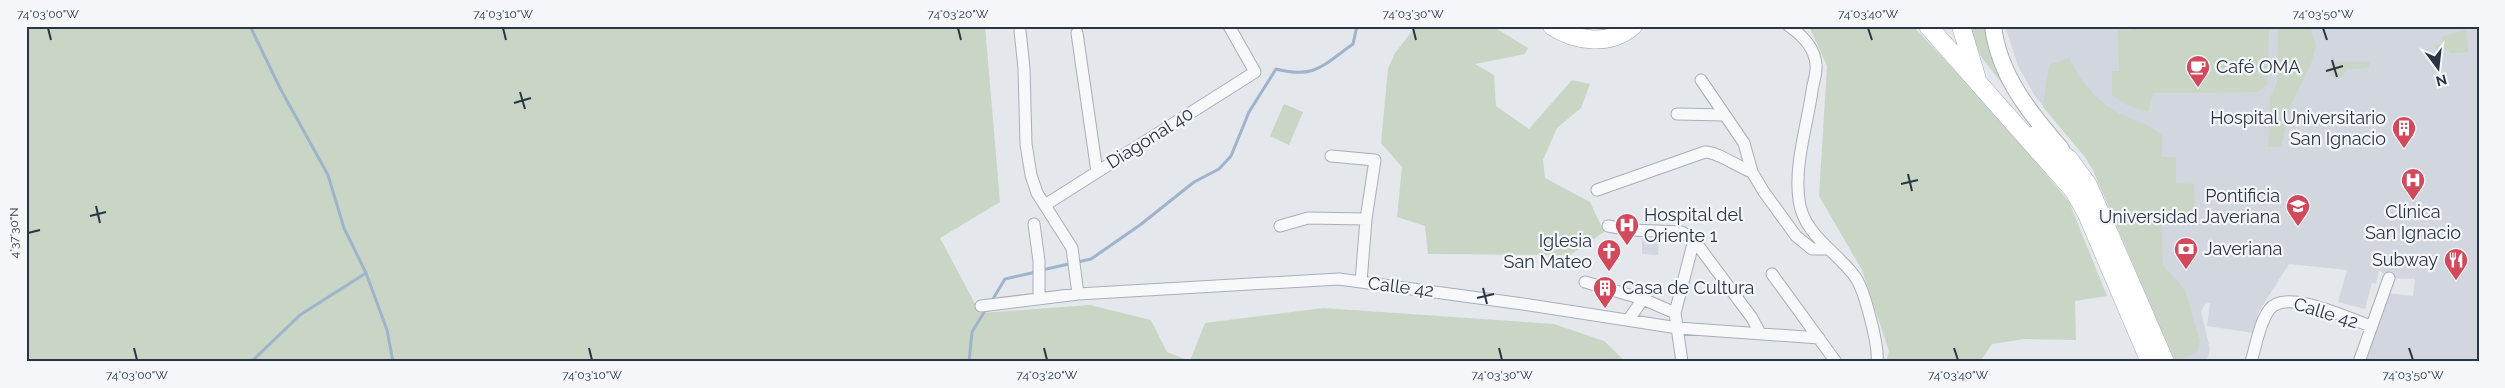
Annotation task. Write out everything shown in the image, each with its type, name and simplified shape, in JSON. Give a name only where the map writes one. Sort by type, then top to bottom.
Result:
[{"type":"main road","points":[[1552,26],[1564,34],[1596,40],[1616,37],[1633,26]]},
{"type":"main road","points":[[1928,26],[2065,179],[2082,202],[2150,362]]},
{"type":"main road","points":[[1961,26],[1978,81]]},
{"type":"main road","points":[[1994,26],[2002,59],[2016,93],[2069,159],[2092,193],[2165,362]]},
{"type":"main road","points":[[2011,118],[2069,159]]},
{"type":"street","name":"Diagonal 40","points":[[1045,205],[1255,72],[1229,26]]},
{"type":"street","points":[[1789,26],[1800,33],[1808,44],[1816,66],[1798,174],[1800,209],[1806,221],[1826,249],[1856,280],[1878,349],[1878,362]]},
{"type":"street","points":[[1020,31],[1024,68],[1026,144],[1031,175],[1045,205],[1072,248],[1078,294]]},
{"type":"street","points":[[1077,33],[1097,172]]},
{"type":"street","points":[[1701,80],[1744,143],[1752,172],[1796,236],[1812,250],[1826,249]]},
{"type":"street","points":[[1677,114],[1725,115]]},
{"type":"street","points":[[1597,190],[1705,152],[1710,152],[1736,167],[1752,172]]},
{"type":"street","points":[[1331,156],[1375,160],[1366,219],[1361,282]]},
{"type":"street","points":[[1280,226],[1308,218],[1366,219]]},
{"type":"street","points":[[1034,224],[1039,261],[1038,299]]},
{"type":"street","points":[[1608,226],[1631,230],[1682,232],[1694,240],[1752,318],[1760,332]]},
{"type":"street","points":[[1682,362],[1675,314],[1694,240]]},
{"type":"street","points":[[1772,274],[1836,362]]},
{"type":"street","points":[[2359,362],[2389,278]]},
{"type":"street","name":"Calle 42","points":[[981,306],[1078,294],[1323,279],[1361,282],[1629,319],[1678,328],[1760,332],[1819,338]]},
{"type":"street","points":[[1585,282],[1643,299],[1675,314]]},
{"type":"street","points":[[1629,319],[1643,299]]},
{"type":"street","name":"Calle 42","points":[[2251,362],[2268,311],[2282,302],[2299,301],[2371,326]]},
{"type":"shaded area","name":"Pontificia Universidad Javeriana","points":[[2005,26],[2479,26],[2479,362],[2366,362],[2387,293],[2413,296],[2415,279],[2389,278],[2379,270],[2376,284],[2372,283],[2365,309],[2338,302],[2347,270],[2289,264],[2259,311],[2254,333],[2207,326],[2210,303],[2205,304],[2201,311],[2210,349],[2208,357],[2204,362],[2175,362],[2093,170],[2085,157],[2035,96],[2018,66]]},
{"type":"shaded area","points":[[1642,238],[1659,238],[1658,255],[1642,254]]},
{"type":"green space","points":[[26,26],[985,26],[1000,202],[940,238],[980,313],[1090,305],[1151,320],[1167,352],[1190,361],[1205,323],[1323,308],[1554,324],[1604,341],[1626,362],[26,362]]},
{"type":"green space","points":[[1416,26],[1492,26],[1528,48],[1525,54],[1475,64],[1494,75],[1496,106],[1529,129],[1572,80],[1590,84],[1581,108],[1557,128],[1543,160],[1545,178],[1590,202],[1604,232],[1570,255],[1428,254],[1425,226],[1397,217],[1402,167],[1381,143],[1388,69],[1395,53]]},
{"type":"green space","points":[[1809,26],[1913,26],[2005,124],[2069,202],[2107,296],[2075,301],[2076,340],[2025,339],[1992,344],[1980,362],[1886,362],[1889,351],[1862,270],[1819,196],[1827,66]]},
{"type":"green space","points":[[1967,26],[1984,26],[1991,52],[2009,92],[1982,58]]},
{"type":"green space","points":[[2132,26],[2269,26],[2267,85],[2257,92],[2153,93],[2148,112],[2129,106],[2112,95],[2112,71],[2119,71],[2118,30],[2131,30]]},
{"type":"green space","points":[[2278,26],[2310,26],[2316,45],[2311,64],[2290,107],[2281,147],[2268,147],[2270,98],[2277,83]]},
{"type":"green space","points":[[2466,29],[2468,52],[2451,53],[2446,49],[2437,54],[2434,45],[2443,44],[2442,37]]},
{"type":"green space","points":[[2334,53],[2334,62],[2369,62],[2370,67],[2346,70],[2342,77],[2335,79],[2329,72]]},
{"type":"green space","points":[[2069,58],[2079,76],[2099,99],[2116,111],[2157,131],[2162,136],[2162,157],[2176,157],[2176,183],[2194,184],[2195,214],[2161,216],[2163,265],[2185,290],[2200,341],[2197,352],[2175,362],[2093,170],[2085,157],[2043,107],[2049,65]]},
{"type":"green space","points":[[1284,104],[1303,112],[1289,145],[1270,136]]},
{"type":"waterway","points":[[250,26],[280,88],[328,175],[344,228],[366,273],[387,330],[393,362]]},
{"type":"waterway","points":[[1042,270],[1091,259],[1140,225],[1194,182],[1219,169],[1231,156],[1249,112],[1276,69],[1300,72],[1318,68],[1353,44],[1357,26]]},
{"type":"waterway","points":[[991,302],[1005,279],[1036,272]]},
{"type":"waterway","points":[[251,362],[300,315],[366,273]]},
{"type":"waterway","points":[[969,362],[972,332],[986,309]]},
{"type":"place","name":"Café OMA","points":[[2198,88]]},
{"type":"place","name":"Hospital Universitario San Ignacio","points":[[2404,149]]},
{"type":"place","name":"Clínica San Ignacio","points":[[2413,201]]},
{"type":"place","name":"Pontificia Universidad Javeriana","points":[[2298,227]]},
{"type":"place","name":"Hospital del Oriente 1","points":[[1627,246]]},
{"type":"place","name":"Javeriana","points":[[2186,270]]},
{"type":"place","name":"Iglesia San Mateo","points":[[1609,272]]},
{"type":"place","name":"Subway","points":[[2456,281]]},
{"type":"place","name":"Casa de Cultura","points":[[1605,309]]}]
